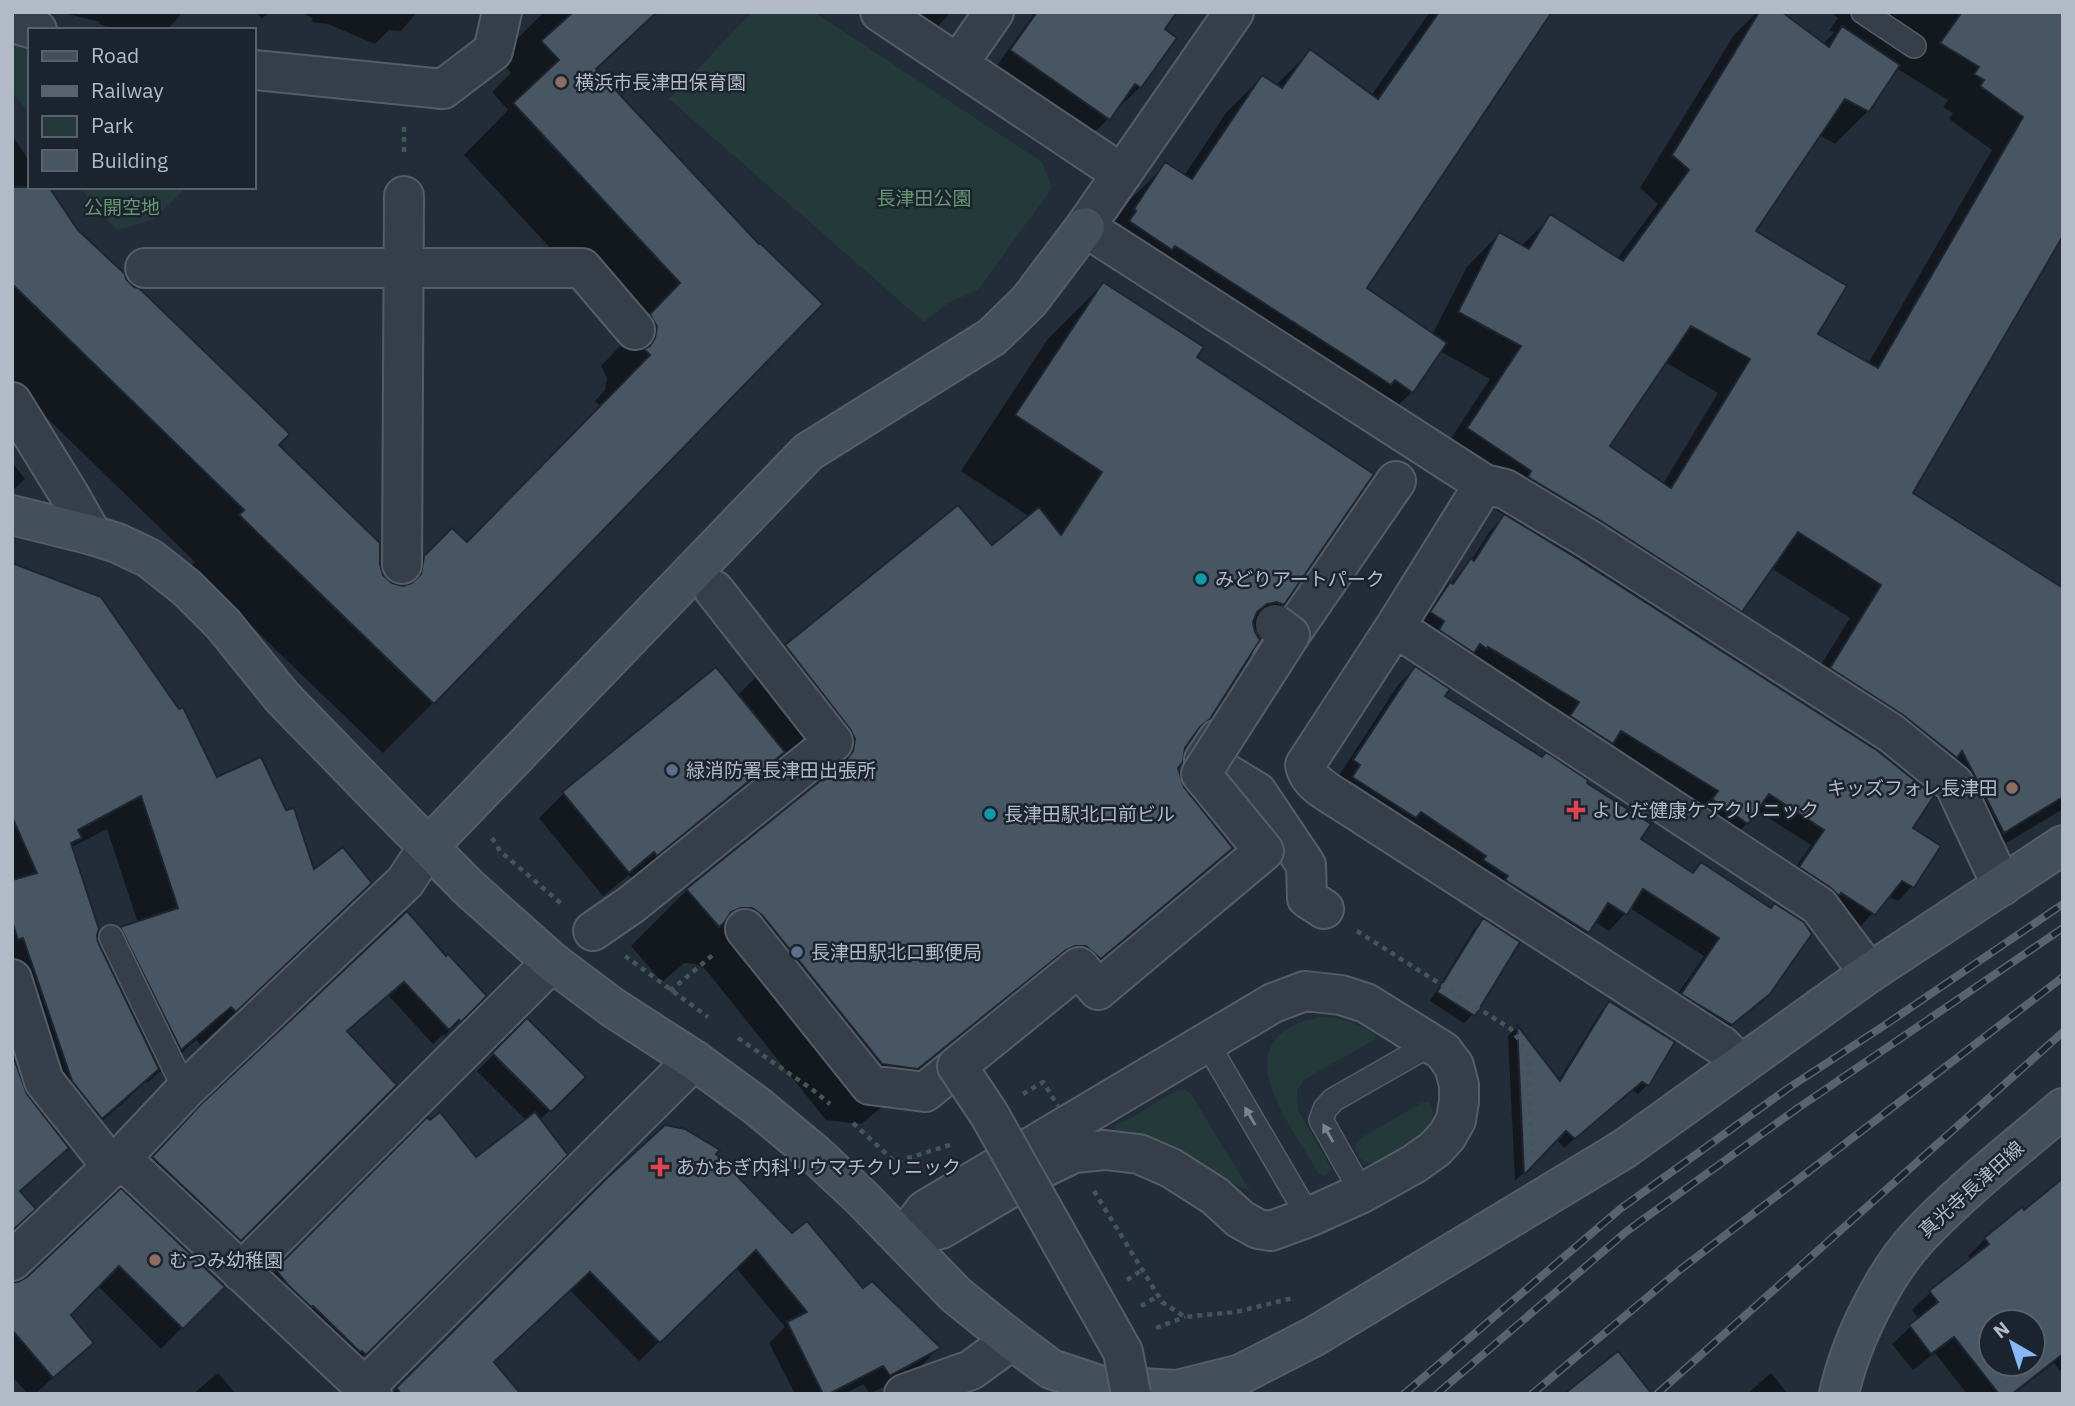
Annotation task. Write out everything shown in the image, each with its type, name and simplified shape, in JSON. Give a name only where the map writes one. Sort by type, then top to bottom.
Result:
[{"type":"street","points":[[256,70],[443,89],[493,51],[502,12]]},
{"type":"street","points":[[880,12],[1122,174]]},
{"type":"street","points":[[958,64],[993,12]]},
{"type":"street","points":[[12,1261],[118,1161],[185,1090],[405,882],[428,847],[808,452],[992,337],[1029,301],[1085,227],[1234,12]]},
{"type":"street","points":[[12,15],[20,25],[30,28]]},
{"type":"street","points":[[402,564],[404,195]]},
{"type":"street","points":[[1085,227],[1484,484],[1506,489],[1590,540],[1891,733],[1954,784],[2002,886]]},
{"type":"street","points":[[145,268],[582,268],[635,330]]},
{"type":"street","points":[[12,402],[92,535]]},
{"type":"street","points":[[1324,909],[1307,898],[1306,865],[1257,792],[1204,760],[1396,481]]},
{"type":"street","points":[[1484,484],[1305,765],[1306,774],[1348,805],[1722,1045],[1741,1065]]},
{"type":"street","points":[[12,516],[117,543],[149,558],[187,588],[223,624],[282,696],[428,847],[469,888],[552,962],[612,1007],[694,1060],[757,1106],[861,1197],[956,1295],[1012,1340],[1051,1369],[1102,1387],[1177,1390],[1241,1374],[1315,1336],[1624,1149],[1869,973],[2063,845]]},
{"type":"street","points":[[593,931],[632,904],[834,742],[715,590]]},
{"type":"street","points":[[745,929],[870,1085],[925,1092],[1079,967],[1098,990],[1264,851],[1201,775],[1290,635],[1275,624]]},
{"type":"street","points":[[1395,627],[1819,905],[1869,973]]},
{"type":"street","points":[[241,1272],[552,962]]},
{"type":"street","points":[[12,979],[44,1081],[105,1158],[129,1166],[369,1390],[694,1060]]},
{"type":"street","points":[[1305,991],[1341,995],[1366,1003],[1443,1051],[1454,1066],[1460,1101],[1456,1120],[1435,1149],[1362,1193],[1310,1217],[1271,1231],[1258,1229],[1240,1219],[1214,1196],[1171,1168],[1139,1154],[1105,1150],[1074,1153],[940,1229],[903,1239],[925,1210],[1273,1003],[1305,991]]},
{"type":"street","points":[[957,1066],[1114,1321],[1132,1394]]},
{"type":"street","name":"真光寺長津田線","points":[[1839,1394],[1861,1329],[1882,1287],[1916,1239],[1965,1191],[2063,1108]]},
{"type":"street","points":[[904,1394],[971,1370],[1012,1340]]},
{"type":"lane","points":[[1863,12],[1914,46]]},
{"type":"lane","points":[[111,937],[185,1090]]},
{"type":"lane","points":[[1207,1042],[1310,1217]]},
{"type":"lane","points":[[1362,1193],[1321,1120],[1325,1108],[1333,1100],[1431,1044]]},
{"type":"path","points":[[490,831],[500,851],[593,931],[670,990],[692,972]]},
{"type":"green space","name":"長津田公園","points":[[752,12],[814,12],[1042,162],[1052,188],[978,290],[948,303],[924,322],[669,99]]},
{"type":"green space","points":[[12,44],[28,48],[28,112],[12,92]]},
{"type":"green space","name":"公開空地","points":[[82,189],[185,189],[154,219],[118,230],[94,209]]},
{"type":"green space","points":[[1321,1017],[1356,1024],[1375,1034],[1376,1039],[1305,1079],[1297,1090],[1298,1110],[1331,1168],[1324,1176],[1319,1174],[1279,1106],[1270,1083],[1267,1061],[1273,1043],[1290,1027]]},
{"type":"green space","points":[[1178,1089],[1191,1094],[1250,1191],[1164,1142],[1115,1129],[1115,1125]]},
{"type":"green space","points":[[1423,1102],[1429,1102],[1433,1114],[1426,1133],[1378,1161],[1366,1163],[1361,1159],[1356,1143],[1361,1138]]},
{"type":"building","points":[[573,12],[657,12],[596,69],[759,244],[823,304],[434,704],[239,515],[244,510],[12,284],[12,187],[50,189],[78,230],[125,274],[134,287],[139,288],[290,434],[279,445],[380,543],[383,575],[392,583],[403,586],[412,583],[421,574],[424,556],[452,528],[467,542],[650,355],[644,349],[650,346],[655,338],[657,327],[650,314],[680,283],[513,103],[559,60],[541,41]]},
{"type":"building","points":[[1037,12],[1177,12],[1165,29],[1177,38],[1141,88],[1135,84],[1110,120],[1010,50]]},
{"type":"building","points":[[1439,12],[1552,12],[1367,288],[1447,343],[1413,393],[1395,380],[1391,385],[1175,246],[1172,250],[1129,221],[1165,162],[1192,179],[1262,75],[1282,88],[1310,49],[1378,99]]},
{"type":"building","points":[[1759,12],[1782,12],[1829,47],[1842,26],[1900,65],[1869,112],[1845,99],[1756,231],[1847,286],[1818,334],[1878,368],[2023,117],[1980,86],[1984,80],[1974,74],[1979,67],[1940,43],[1962,12],[2063,12],[2063,236],[1913,493],[2063,588],[2063,797],[2004,833],[1962,751],[1957,758],[1903,715],[1830,668],[1881,585],[1798,532],[1742,612],[1528,477],[1531,471],[1467,428],[1521,346],[1458,312],[1499,232],[1529,249],[1550,214],[1623,261],[1689,170],[1672,155]],"holes":[[[1691,326],[1750,359],[1671,488],[1610,446]]]},
{"type":"building","name":"長津田駅北口前ビル","points":[[1103,282],[1204,347],[1197,357],[1374,474],[1284,605],[1277,602],[1267,604],[1257,612],[1253,622],[1260,640],[1210,719],[1200,727],[1185,748],[1183,762],[1178,768],[1184,787],[1233,848],[1101,959],[1086,946],[1075,946],[1066,950],[918,1069],[882,1064],[762,915],[752,908],[741,908],[731,912],[719,927],[686,889],[847,759],[853,751],[855,739],[850,729],[785,645],[958,505],[992,545],[1039,507],[1061,535],[1102,472],[1015,415]]},
{"type":"building","points":[[1504,514],[1878,751],[1934,796],[1913,828],[1941,846],[1914,888],[1902,881],[1875,915],[1841,893],[1839,896],[1799,867],[1824,830],[1769,794],[1748,824],[1712,799],[1718,791],[1621,731],[1613,744],[1570,716],[1579,702],[1488,647],[1487,649],[1480,644],[1474,653],[1439,630],[1444,621],[1430,612],[1450,582],[1453,584],[1471,558],[1474,561]]},
{"type":"building","points":[[12,563],[101,597],[179,709],[183,707],[217,777],[261,757],[286,810],[294,808],[314,869],[343,847],[372,883],[236,1012],[231,1007],[181,1050],[120,927],[178,908],[141,796],[78,830],[82,838],[71,843],[99,929],[98,942],[159,1069],[102,1119],[72,1081],[23,938],[18,940],[12,921],[12,880],[37,873],[12,817]]},
{"type":"building","points":[[1415,666],[1450,689],[1445,696],[1542,757],[1546,752],[1588,780],[1587,783],[1651,824],[1641,839],[1693,873],[1701,862],[1771,908],[1774,903],[1804,922],[1812,934],[1770,994],[1732,1025],[1681,994],[1719,938],[1643,889],[1627,915],[1608,903],[1589,933],[1505,880],[1508,876],[1483,860],[1486,856],[1421,812],[1416,818],[1352,777],[1360,765],[1353,760]]},
{"type":"building","name":"緑消防署長津田出張所","points":[[716,667],[785,752],[657,856],[654,852],[629,873],[562,792]]},
{"type":"building","points":[[407,911],[446,956],[448,954],[487,996],[449,1030],[404,982],[347,1031],[397,1085],[241,1241],[152,1157],[200,1105]]},
{"type":"building","points":[[1483,918],[1520,942],[1475,1016],[1437,992]]},
{"type":"building","points":[[1609,1001],[1675,1042],[1649,1086],[1642,1082],[1575,1139],[1566,1131],[1524,1175],[1517,1025],[1560,1081]]},
{"type":"building","points":[[527,1018],[586,1077],[551,1112],[492,1053]]},
{"type":"building","points":[[12,1053],[27,1094],[69,1148],[20,1191],[36,1209],[12,1231]]},
{"type":"building","points":[[440,1112],[476,1157],[535,1112],[568,1155],[366,1355],[311,1307],[275,1269],[427,1117],[430,1120]]},
{"type":"building","points":[[665,1125],[685,1129],[720,1150],[716,1154],[792,1233],[807,1221],[863,1288],[872,1281],[941,1348],[890,1376],[883,1366],[829,1394],[823,1394],[787,1322],[807,1312],[756,1250],[660,1343],[590,1272],[494,1362],[521,1394],[401,1394],[396,1388],[607,1178]]},
{"type":"building","points":[[2063,1178],[2063,1354],[2047,1367],[2047,1308],[1977,1308],[1977,1366],[1954,1337],[1931,1354],[1909,1325],[1938,1302],[1929,1291],[1989,1244],[1984,1238],[2022,1207],[2024,1210]]},
{"type":"building","name":"むつみ幼稚園","points":[[121,1188],[225,1287],[183,1329],[119,1266],[71,1315],[94,1343],[53,1378],[12,1330],[12,1282],[27,1277]]},
{"type":"building","points":[[1618,1351],[1652,1394],[1564,1394]]},
{"type":"building","points":[[1986,1378],[2032,1378],[2012,1394],[1999,1394]]},
{"type":"railway","points":[[1404,1394],[1620,1209],[1787,1089],[2063,904]]},
{"type":"railway","points":[[1437,1394],[1627,1231],[1798,1108],[2063,928]]},
{"type":"railway","points":[[1532,1394],[1681,1269],[2063,977]]},
{"type":"railway","points":[[1657,1394],[2063,1032]]},
{"type":"place","name":"横浜市長津田保育園","points":[[561,82]]},
{"type":"place","name":"みどりアートパーク","points":[[1201,579]]},
{"type":"place","name":"緑消防署長津田出張所","points":[[672,770]]},
{"type":"place","name":"キッズフォレ長津田","points":[[2012,788]]},
{"type":"place","name":"よしだ健康ケアクリニック","points":[[1576,810]]},
{"type":"place","name":"長津田駅北口前ビル","points":[[990,814]]},
{"type":"place","name":"長津田駅北口郵便局","points":[[797,952]]},
{"type":"place","name":"あかおぎ内科リウマチクリニック","points":[[660,1167]]},
{"type":"place","name":"むつみ幼稚園","points":[[155,1260]]}]
